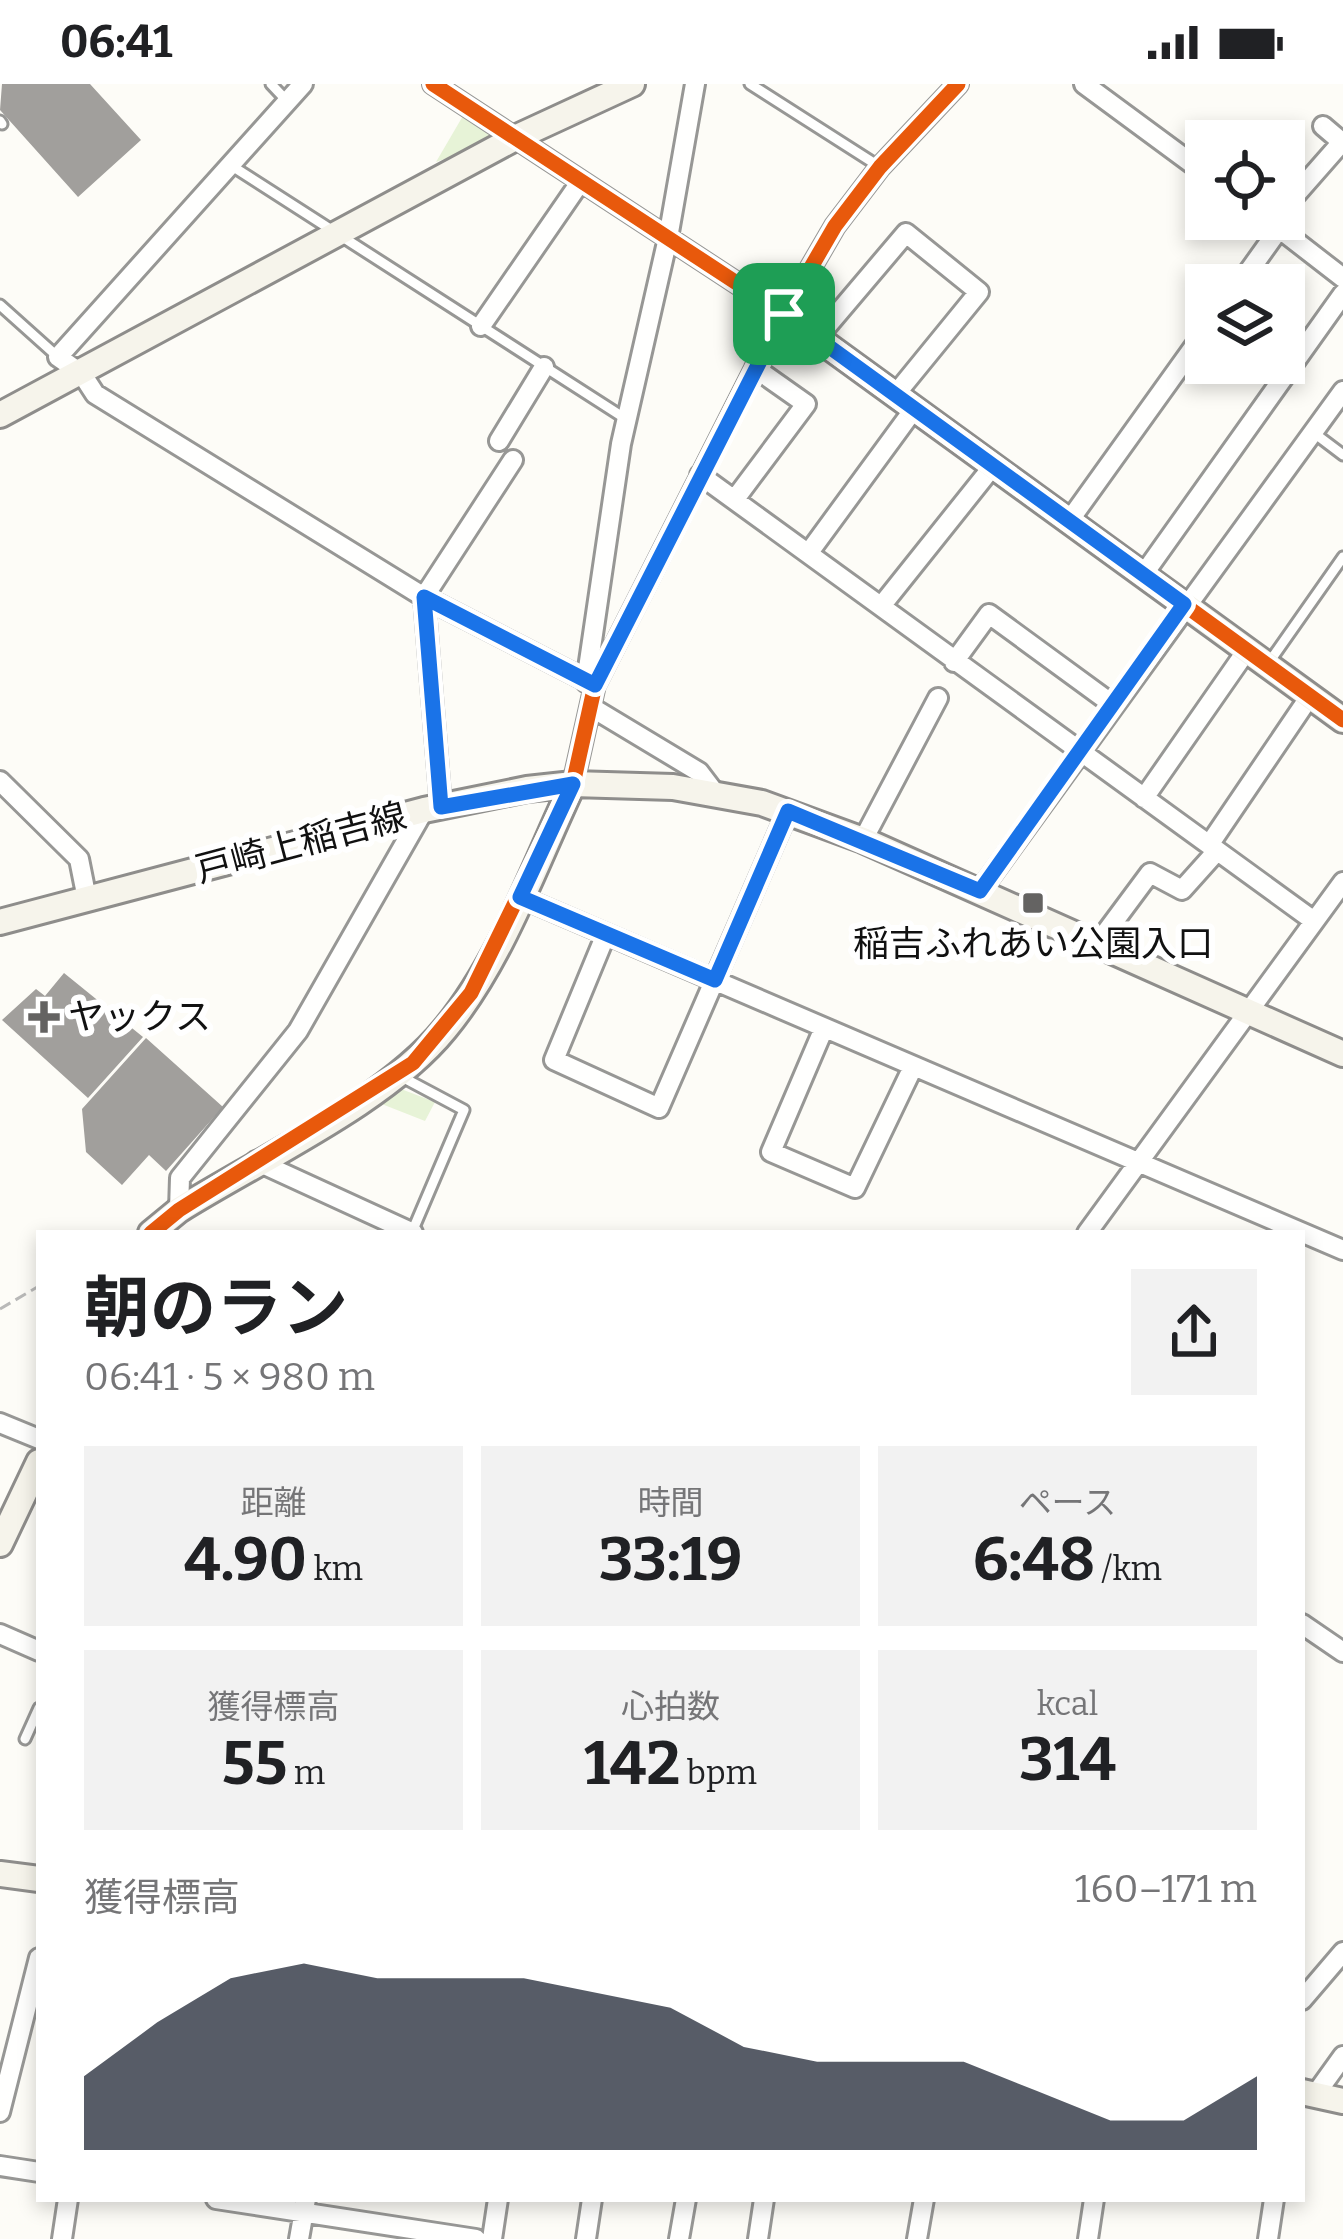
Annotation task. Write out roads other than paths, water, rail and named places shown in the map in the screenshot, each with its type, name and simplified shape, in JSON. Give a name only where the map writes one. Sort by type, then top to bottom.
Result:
[{"type":"street","points":[[303,84],[58,356],[82,374],[95,394],[424,597],[590,684]]},
{"type":"street","points":[[433,84],[784,314],[1343,720]]},
{"type":"street","points":[[155,1230],[179,1210],[397,1075],[458,1011],[520,897],[573,784],[571,773],[591,707],[590,684],[626,419],[668,238],[695,84]]},
{"type":"street","points":[[590,684],[835,226],[880,167],[958,84]]},
{"type":"street","points":[[1084,84],[1185,159]]},
{"type":"street","points":[[0,415],[515,138],[626,85]]},
{"type":"street","points":[[1305,185],[1342,142],[1323,126]]},
{"type":"street","points":[[481,326],[581,181]]},
{"type":"street","points":[[810,551],[979,292],[906,233],[817,338]]},
{"type":"street","points":[[1298,240],[1335,272],[1343,247]]},
{"type":"street","points":[[1143,575],[1343,294]]},
{"type":"street","points":[[1069,521],[1185,359]]},
{"type":"street","points":[[499,441],[544,367]]},
{"type":"street","points":[[735,500],[806,404],[755,368]]},
{"type":"street","points":[[980,891],[1184,604],[1343,392]]},
{"type":"street","points":[[179,1210],[180,1178],[298,1031],[432,809],[424,597],[513,460]]},
{"type":"street","points":[[882,605],[993,466]]},
{"type":"street","points":[[700,476],[810,551],[954,662],[1314,921]]},
{"type":"street","points":[[954,662],[989,614],[1112,704]]},
{"type":"street","points":[[1144,798],[1257,657]]},
{"type":"street","points":[[1097,943],[1150,873],[1183,890],[1310,696]]},
{"type":"street","points":[[863,840],[938,698]]},
{"type":"street","points":[[591,707],[699,772],[715,793]]},
{"type":"street","points":[[0,781],[79,860],[86,899]]},
{"type":"street","name":"戸崎上稲吉線","points":[[0,922],[432,809],[573,784],[715,793],[788,811],[863,840],[1343,1054]]},
{"type":"street","points":[[606,934],[554,1060],[659,1108],[788,811]]},
{"type":"street","points":[[1089,1230],[1343,882]]},
{"type":"street","points":[[520,897],[1297,1230]]},
{"type":"street","points":[[824,1028],[771,1152],[855,1188],[913,1067]]},
{"type":"street","points":[[256,1161],[406,1230]]},
{"type":"street","points":[[1305,1234],[1343,1250]]},
{"type":"street","points":[[0,1423],[36,1438]]},
{"type":"street","points":[[0,1544],[36,1468]]},
{"type":"street","points":[[1305,1626],[1343,1652]]},
{"type":"street","points":[[0,1634],[36,1650]]},
{"type":"street","points":[[0,1874],[36,1879]]},
{"type":"street","points":[[1305,1996],[1343,1952]]},
{"type":"street","points":[[0,2112],[36,1970]]},
{"type":"street","points":[[1309,2094],[1343,2056]]},
{"type":"street","points":[[1309,2094],[1343,2101]]},
{"type":"street","points":[[0,2166],[36,2172]]},
{"type":"street","points":[[62,2239],[68,2202]]},
{"type":"street","points":[[254,2202],[305,2206],[476,2239]]},
{"type":"street","points":[[492,2239],[498,2202]]},
{"type":"street","points":[[586,2239],[592,2202]]},
{"type":"street","points":[[679,2239],[685,2202]]},
{"type":"street","points":[[758,2239],[764,2202]]},
{"type":"street","points":[[917,2239],[923,2202]]},
{"type":"street","points":[[1088,2239],[1094,2202]]},
{"type":"street","points":[[1268,2239],[1274,2202]]},
{"type":"street","points":[[299,2239],[305,2206]]},
{"type":"lane","points":[[271,84],[287,101]]},
{"type":"lane","points":[[750,84],[880,167]]},
{"type":"lane","points":[[230,165],[626,419]]},
{"type":"lane","points":[[0,305],[58,356]]},
{"type":"lane","points":[[1312,432],[1343,455]]},
{"type":"lane","points":[[1257,657],[1343,557]]},
{"type":"lane","points":[[397,1075],[464,1110],[414,1230]]},
{"type":"lane","points":[[25,1739],[36,1715]]},
{"type":"place","name":"稲吉ふれあい公園入口","points":[[1033,903]]},
{"type":"place","name":"ヤックス","points":[[44,1017]]}]
